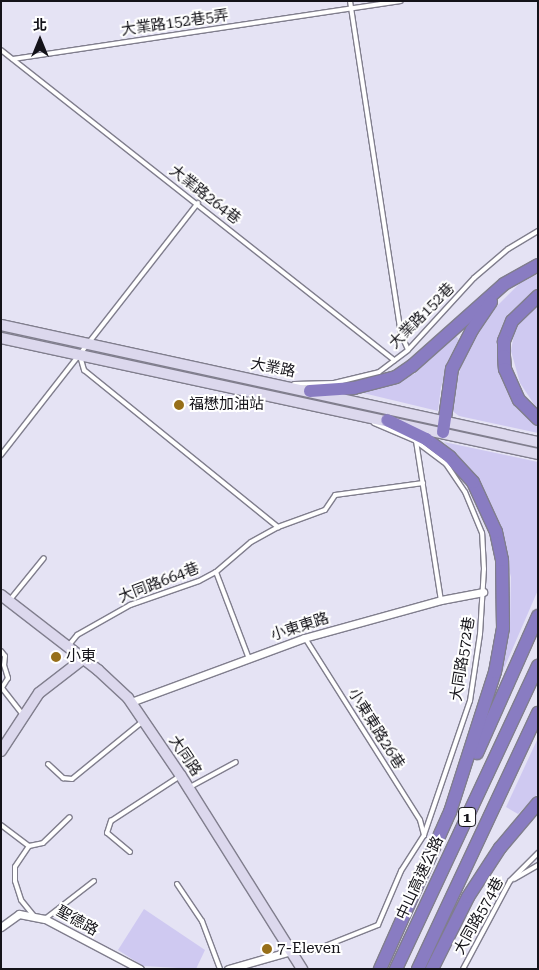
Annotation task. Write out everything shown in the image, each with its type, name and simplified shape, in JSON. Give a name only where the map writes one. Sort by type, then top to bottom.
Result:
[{"type":"highway","points":[[310,390],[354,388],[396,377],[412,366],[504,284],[538,264]]},
{"type":"highway","points":[[444,426],[452,369],[472,330],[504,284]]},
{"type":"highway","points":[[538,296],[512,321],[504,341],[504,356],[505,369],[519,400],[538,419]]},
{"type":"highway","points":[[387,420],[426,439],[450,457],[473,482],[496,532],[502,560],[503,628],[495,672],[450,812]]},
{"type":"highway","points":[[380,969],[538,616]]},
{"type":"highway","name":"中山高速公路","points":[[396,969],[538,666]]},
{"type":"highway","name":"1","points":[[418,969],[538,713]]},
{"type":"highway","points":[[432,969],[468,897],[500,848],[538,803]]},
{"type":"main road","name":"大業路","points":[[1,325],[277,385],[310,390],[444,426],[538,454]]},
{"type":"main road","name":"大業路","points":[[1,338],[387,420],[444,426],[538,442]]},
{"type":"main road","name":"大同路","points":[[5,598],[117,687],[131,702],[181,776],[302,969]]},
{"type":"main road","points":[[1,752],[39,693],[83,659]]},
{"type":"street","name":"小東東路","points":[[131,702],[304,638],[441,600],[483,592]]},
{"type":"street","name":"聖德路","points":[[1,927],[19,914],[44,919],[140,969]]},
{"type":"street","points":[[228,969],[291,951]]},
{"type":"lane","points":[[350,1],[401,334],[408,350]]},
{"type":"lane","name":"大業路152巷5弄","points":[[13,59],[400,1]]},
{"type":"lane","name":"大業路264巷","points":[[1,50],[198,203],[394,360]]},
{"type":"lane","points":[[1,455],[198,203]]},
{"type":"lane","name":"大業路152巷","points":[[277,385],[334,384],[379,372],[408,350],[474,278],[508,249],[538,231]]},
{"type":"lane","points":[[79,354],[84,370],[278,527]]},
{"type":"lane","name":"大同路572巷","points":[[291,951],[315,950],[378,925],[401,871],[424,835],[470,701],[480,634],[483,592],[482,534],[464,492],[446,464],[416,442],[351,413]]},
{"type":"lane","points":[[416,442],[441,600]]},
{"type":"lane","name":"大同路664巷","points":[[67,647],[77,635],[108,616],[130,605],[199,581],[216,572],[251,542],[278,527],[325,510],[334,495],[423,483]]},
{"type":"lane","points":[[5,598],[44,558]]},
{"type":"lane","points":[[216,572],[249,659]]},
{"type":"lane","name":"小東東路26巷","points":[[304,638],[420,820],[424,835]]},
{"type":"lane","points":[[1,651],[5,656],[4,665],[8,678],[2,688],[23,716]]},
{"type":"lane","points":[[48,764],[63,778],[72,779],[144,720]]},
{"type":"lane","points":[[188,788],[236,762]]},
{"type":"lane","points":[[130,852],[107,832],[111,820],[181,776]]},
{"type":"lane","points":[[35,917],[21,900],[15,881],[14,867],[28,846],[43,843],[70,817]]},
{"type":"lane","points":[[1,825],[28,846]]},
{"type":"lane","name":"大同路574巷","points":[[463,969],[510,881],[538,853]]},
{"type":"lane","points":[[510,881],[538,865]]},
{"type":"lane","points":[[44,919],[94,881]]},
{"type":"lane","points":[[177,884],[202,921],[220,969]]},
{"type":"shaded area","points":[[538,274],[538,292],[505,323],[498,362],[507,390],[531,422],[538,427],[538,433],[459,416],[451,410],[452,402],[460,370],[470,345],[486,317],[520,283]]},
{"type":"shaded area","points":[[538,305],[538,410],[520,383],[511,351],[515,328],[531,309]]},
{"type":"shaded area","points":[[456,336],[459,340],[441,387],[438,411],[363,393],[414,374]]},
{"type":"shaded area","points":[[444,442],[538,462],[538,590],[499,680],[510,624],[511,577],[497,525],[478,479]]},
{"type":"shaded area","points":[[538,738],[538,794],[518,814],[506,807]]},
{"type":"shaded area","points":[[144,909],[205,950],[196,969],[143,966],[118,950]]},
{"type":"place","name":"福懋加油站","points":[[179,405]]},
{"type":"place","name":"小東","points":[[56,657]]},
{"type":"place","name":"7-Eleven","points":[[267,949]]}]
